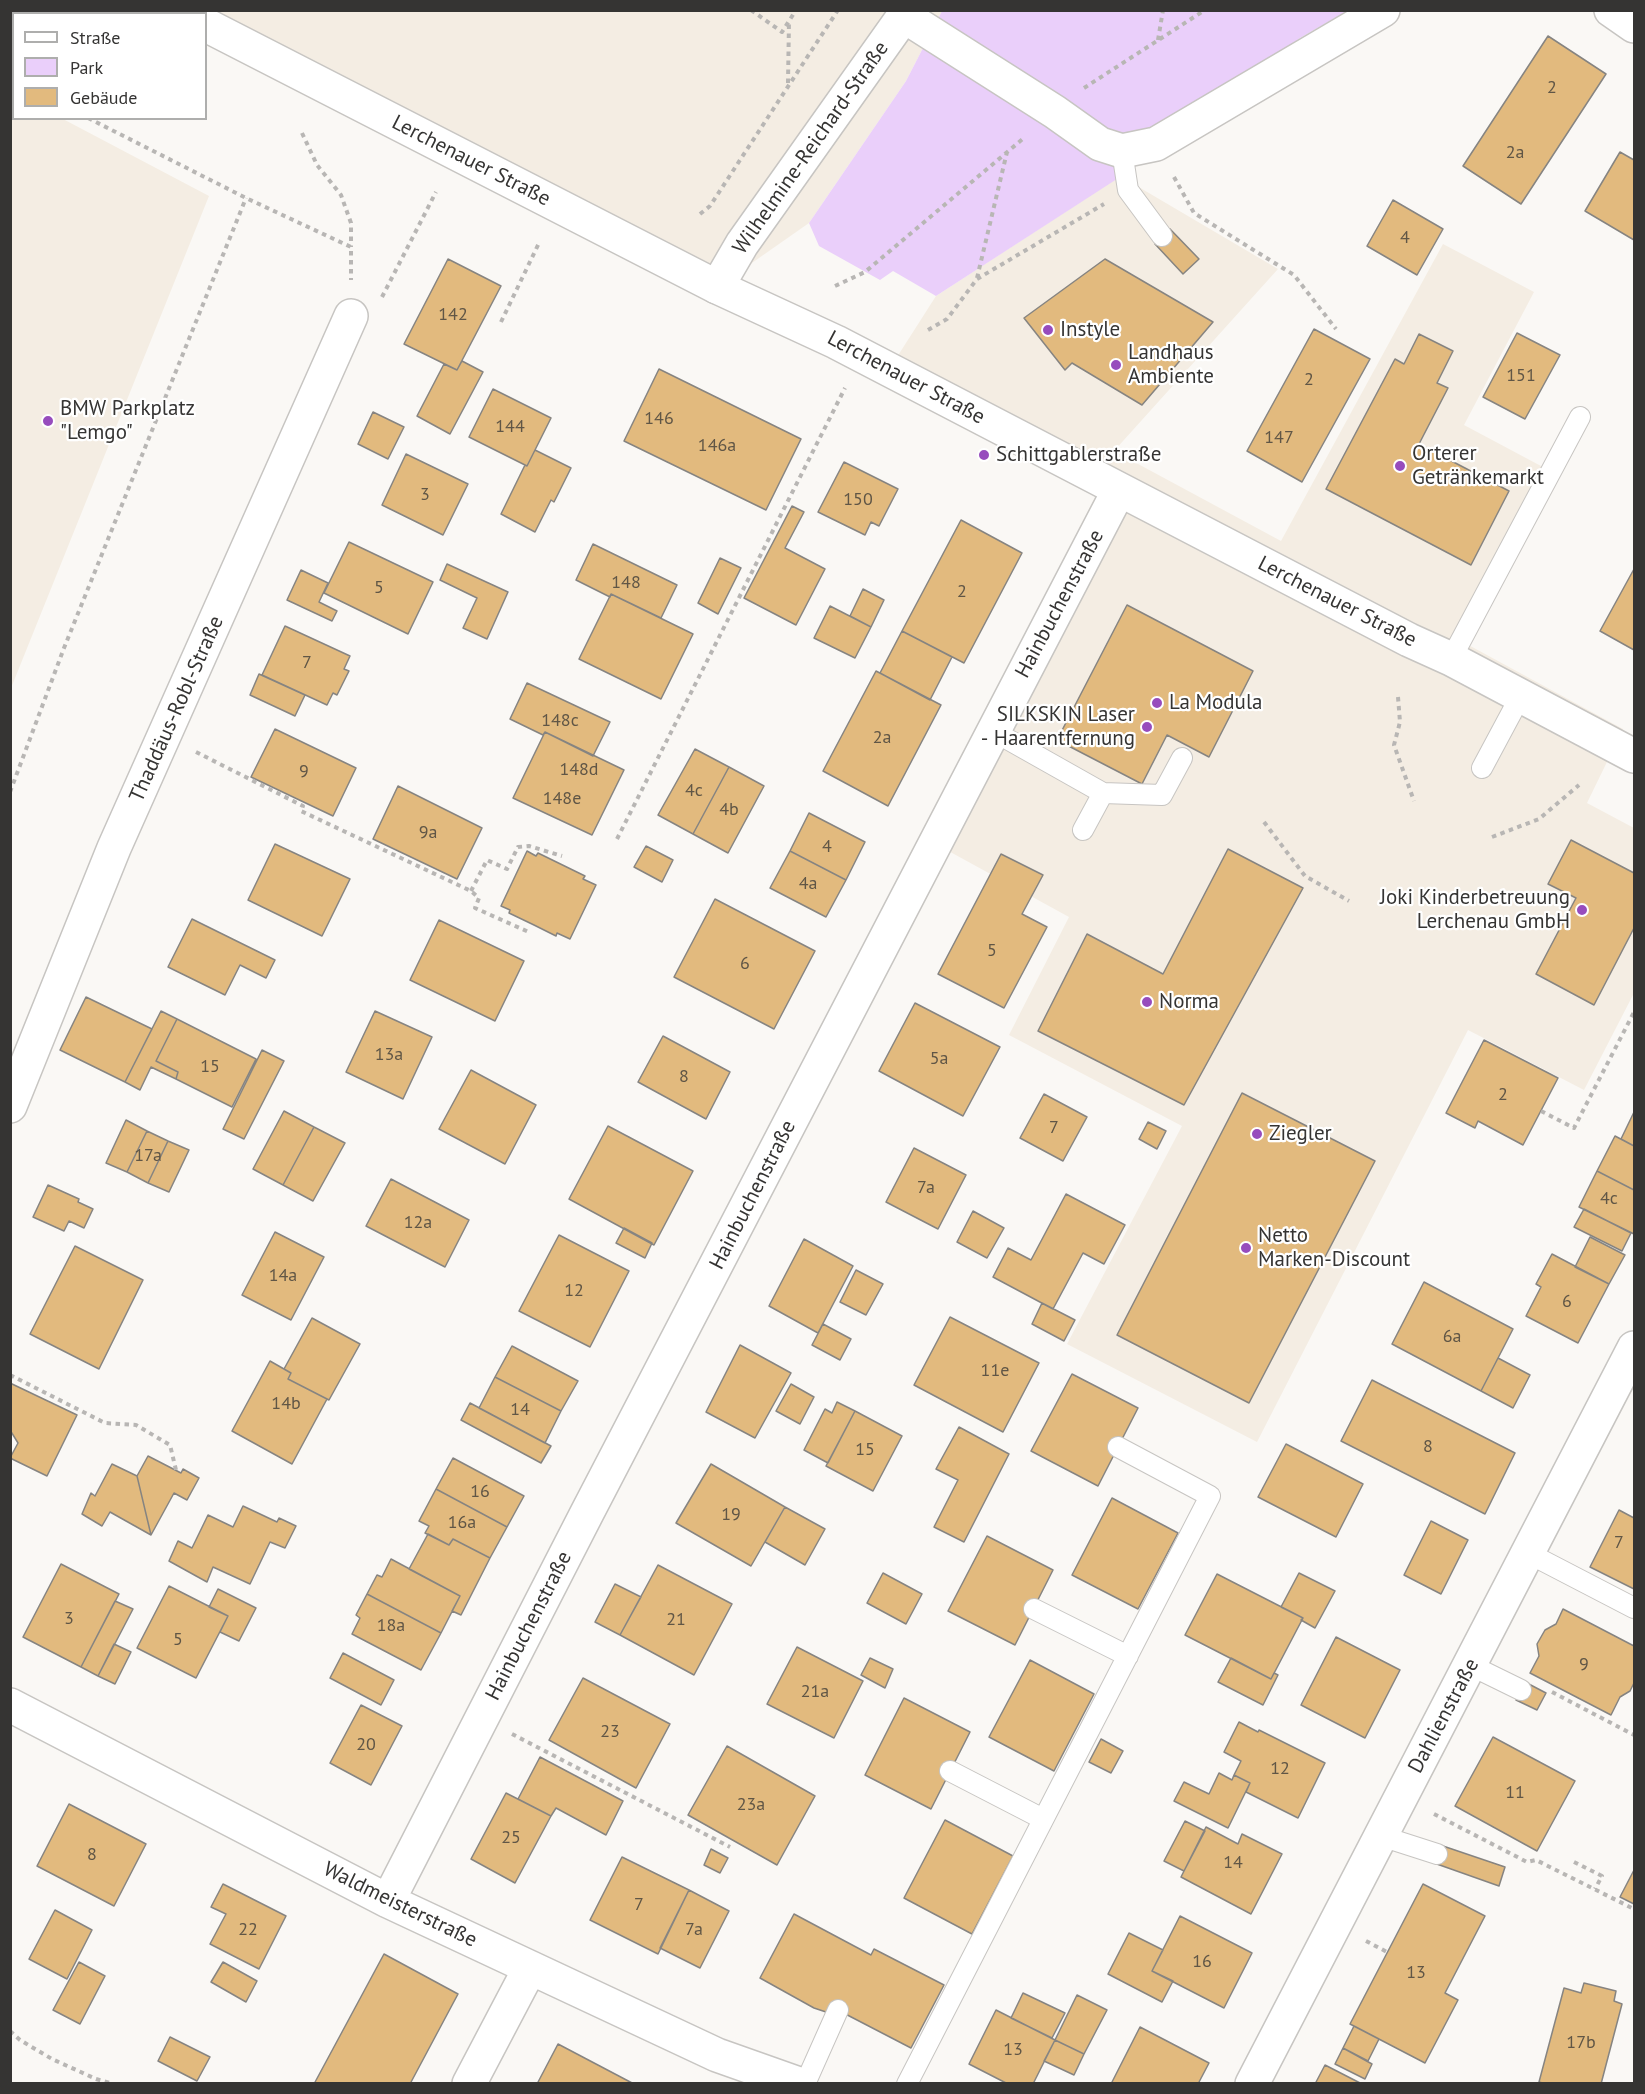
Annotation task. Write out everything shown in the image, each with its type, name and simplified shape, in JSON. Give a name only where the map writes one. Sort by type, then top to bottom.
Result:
[{"type":"street","points":[[906,13],[1064,105],[1100,144],[1122,151],[1155,144],[1383,10]]},
{"type":"street","points":[[1611,10],[1635,26]]},
{"type":"street","name":"Wilhelmine-Reichard-Straße","points":[[717,287],[742,244],[906,13]]},
{"type":"street","name":"Lerchenauer Straße","points":[[207,26],[717,287],[812,329],[1635,756]]},
{"type":"street","name":"Thaddäus-Robl-Straße","points":[[10,1106],[114,848],[365,309]]},
{"type":"street","name":"Hainbuchenstraße","points":[[388,1901],[1119,490]]},
{"type":"street","name":"Dahlienstraße","points":[[1252,2084],[1528,1553],[1631,1362]]},
{"type":"street","name":"Waldmeisterstraße","points":[[10,1705],[388,1901],[717,2055],[799,2084]]},
{"type":"street","points":[[469,2084],[530,1968]]},
{"type":"lane","points":[[1122,151],[1128,190],[1162,236]]},
{"type":"lane","points":[[1451,659],[1580,417]]},
{"type":"lane","points":[[1482,768],[1520,697]]},
{"type":"lane","points":[[993,731],[1103,793],[1162,795],[1182,758]]},
{"type":"lane","points":[[1083,830],[1103,793]]},
{"type":"lane","points":[[908,2084],[1000,1892],[1043,1819],[1079,1736],[1128,1656],[1163,1572],[1209,1496],[1118,1447]]},
{"type":"lane","points":[[1528,1553],[1635,1608]]},
{"type":"lane","points":[[1034,1609],[1128,1656]]},
{"type":"lane","points":[[1470,1665],[1521,1690]]},
{"type":"lane","points":[[950,1771],[1043,1819]]},
{"type":"lane","points":[[1381,1836],[1437,1854]]},
{"type":"lane","points":[[806,2084],[838,2010]]},
{"type":"path","points":[[751,10],[782,32],[796,10]]},
{"type":"path","points":[[700,214],[710,206],[838,10]]},
{"type":"path","points":[[1158,40],[1164,10]]},
{"type":"path","points":[[835,286],[865,272],[1102,75],[1205,10]]},
{"type":"path","points":[[788,84],[789,21]]},
{"type":"path","points":[[92,120],[246,198],[351,247]]},
{"type":"path","points":[[302,133],[317,165],[341,195],[351,223],[351,247],[365,309]]},
{"type":"path","points":[[1155,144],[1194,213],[1294,275],[1336,329]]},
{"type":"path","points":[[977,279],[1007,152]]},
{"type":"path","points":[[928,330],[947,319],[977,279],[1128,190]]},
{"type":"path","points":[[365,309],[436,192]]},
{"type":"path","points":[[10,792],[64,648],[246,198]]},
{"type":"path","points":[[501,322],[539,243]]},
{"type":"path","points":[[617,839],[837,401],[864,357]]},
{"type":"path","points":[[1398,697],[1400,722],[1394,745],[1414,801]]},
{"type":"path","points":[[166,736],[303,806],[301,811],[471,891],[479,898],[475,908],[531,933]]},
{"type":"path","points":[[1492,837],[1539,819],[1579,785]]},
{"type":"path","points":[[1264,822],[1305,876],[1350,901]]},
{"type":"path","points":[[471,891],[487,860],[507,869],[518,847],[529,846],[562,856]]},
{"type":"path","points":[[1541,1111],[1574,1128],[1635,1012]]},
{"type":"path","points":[[10,1375],[105,1423],[136,1425],[170,1445],[176,1470]]},
{"type":"path","points":[[1550,1691],[1635,1735]]},
{"type":"path","points":[[482,1719],[730,1847]]},
{"type":"path","points":[[1401,1797],[1527,1862],[1536,1860],[1635,1909]]},
{"type":"path","points":[[1574,1862],[1602,1876],[1595,1889]]},
{"type":"path","points":[[10,2031],[52,2060],[96,2079],[114,2084]]},
{"type":"shaded area","points":[[11,10],[136,11],[12,12],[12,120],[65,120],[209,196],[11,688]]},
{"type":"shaded area","points":[[184,11],[942,11],[906,81],[809,223],[719,286],[207,23],[207,12]]},
{"type":"shaded area","points":[[1120,176],[1278,269],[1114,451],[1281,541],[1443,244],[1534,292],[1464,425],[1556,474],[1463,642],[1623,729],[1587,803],[1634,828],[1634,993],[1584,1090],[1468,1030],[1257,1442],[1067,1344],[1182,1126],[1009,1035],[1069,917],[943,848],[1123,491],[890,368],[936,296]]},
{"type":"green space","points":[[942,11],[1347,11],[1300,38],[1179,127],[1120,177],[936,296],[893,271],[880,280],[819,246],[809,223],[906,81]]},
{"type":"building","points":[[1548,36],[1606,74],[1521,204],[1463,166]]},
{"type":"building","points":[[1620,152],[1634,160],[1634,240],[1585,211]]},
{"type":"building","points":[[1393,200],[1443,229],[1417,275],[1367,246]]},
{"type":"building","points":[[1170,229],[1199,259],[1183,274],[1155,244]]},
{"type":"building","points":[[448,259],[501,286],[457,370],[404,344]]},
{"type":"building","points":[[1105,259],[1213,322],[1142,405],[1072,363],[1065,370],[1024,318]]},
{"type":"building","points":[[1314,329],[1370,359],[1302,482],[1247,451]]},
{"type":"building","points":[[1517,333],[1560,355],[1525,419],[1483,397]]},
{"type":"building","name":"Orterer Getränkemarkt","points":[[1419,334],[1453,351],[1437,383],[1448,388],[1419,444],[1509,491],[1471,565],[1326,489],[1395,359],[1404,364]]},
{"type":"building","points":[[462,361],[483,372],[450,434],[417,416],[444,364],[457,370]]},
{"type":"building","points":[[659,369],[801,439],[766,510],[624,441]]},
{"type":"building","points":[[493,389],[551,418],[527,466],[469,437]]},
{"type":"building","points":[[373,412],[404,427],[388,459],[358,444]]},
{"type":"building","points":[[535,450],[571,468],[554,502],[551,500],[535,532],[501,514]]},
{"type":"building","points":[[406,454],[468,484],[443,535],[382,505]]},
{"type":"building","points":[[844,462],[898,489],[879,526],[871,522],[865,535],[818,512]]},
{"type":"building","points":[[792,506],[804,512],[785,548],[825,569],[796,625],[744,598]]},
{"type":"building","points":[[961,520],[1022,553],[964,663],[902,631]]},
{"type":"building","points":[[349,542],[433,582],[408,634],[324,593]]},
{"type":"building","points":[[593,544],[677,585],[661,618],[576,580]]},
{"type":"building","points":[[720,558],[741,568],[718,614],[698,603]]},
{"type":"building","points":[[447,564],[508,592],[487,639],[463,628],[477,598],[440,580]]},
{"type":"building","points":[[1634,569],[1634,650],[1600,631]]},
{"type":"building","points":[[301,570],[328,583],[319,602],[337,611],[332,621],[287,600]]},
{"type":"building","points":[[863,589],[884,600],[871,627],[850,616]]},
{"type":"building","points":[[611,594],[693,634],[661,699],[579,659]]},
{"type":"building","name":"La Modula","points":[[1127,605],[1253,671],[1209,757],[1167,735],[1142,784],[1057,740]]},
{"type":"building","points":[[830,606],[871,627],[855,658],[814,638]]},
{"type":"building","points":[[285,626],[350,656],[344,669],[349,671],[337,695],[333,693],[327,705],[262,675]]},
{"type":"building","points":[[902,631],[952,657],[930,700],[880,673]]},
{"type":"building","points":[[876,671],[941,705],[888,806],[823,771]]},
{"type":"building","points":[[259,674],[305,695],[295,716],[250,695]]},
{"type":"building","points":[[527,683],[610,722],[593,756],[545,732],[543,735],[510,719]]},
{"type":"building","points":[[275,729],[356,768],[333,816],[251,777]]},
{"type":"building","points":[[545,732],[624,770],[592,835],[513,798]]},
{"type":"building","points":[[695,749],[729,767],[693,834],[658,815]]},
{"type":"building","points":[[729,767],[764,786],[728,853],[693,834]]},
{"type":"building","points":[[398,786],[482,828],[457,879],[373,839]]},
{"type":"building","points":[[809,813],[865,842],[846,880],[790,851]]},
{"type":"building","points":[[1571,840],[1634,873],[1634,928],[1594,1005],[1536,974],[1576,898],[1548,884]]},
{"type":"building","points":[[275,844],[350,879],[322,936],[248,900]]},
{"type":"building","points":[[646,846],[673,860],[662,882],[634,867]]},
{"type":"building","name":"Norma","points":[[1228,849],[1303,888],[1184,1105],[1038,1031],[1087,934],[1163,974]]},
{"type":"building","points":[[527,851],[536,856],[538,853],[585,876],[583,879],[596,885],[570,939],[557,933],[556,936],[509,913],[510,910],[501,906]]},
{"type":"building","points":[[790,851],[846,880],[826,917],[770,888]]},
{"type":"building","points":[[1001,854],[1043,875],[1022,914],[1047,927],[1004,1008],[938,974]]},
{"type":"building","points":[[715,899],[815,951],[774,1029],[674,977]]},
{"type":"building","points":[[192,919],[275,960],[266,978],[240,965],[225,995],[168,967]]},
{"type":"building","points":[[439,920],[524,961],[495,1021],[410,980]]},
{"type":"building","points":[[86,997],[152,1029],[125,1082],[60,1050]]},
{"type":"building","points":[[915,1003],[1000,1047],[963,1116],[879,1071]]},
{"type":"building","points":[[161,1011],[177,1019],[156,1061],[178,1072],[176,1079],[151,1067],[140,1090],[125,1082]]},
{"type":"building","points":[[375,1011],[432,1037],[403,1099],[346,1072]]},
{"type":"building","points":[[177,1019],[256,1059],[232,1107],[176,1079],[178,1072],[156,1061]]},
{"type":"building","points":[[663,1036],[730,1072],[706,1119],[638,1082]]},
{"type":"building","points":[[1484,1040],[1558,1078],[1523,1145],[1478,1121],[1475,1128],[1446,1113]]},
{"type":"building","points":[[262,1050],[284,1061],[244,1139],[223,1129]]},
{"type":"building","points":[[471,1070],[536,1105],[505,1164],[439,1129]]},
{"type":"building","name":"Netto Marken-Discount","points":[[1242,1093],[1375,1161],[1249,1403],[1117,1335]]},
{"type":"building","points":[[1044,1094],[1087,1117],[1063,1161],[1020,1138]]},
{"type":"building","points":[[284,1111],[314,1127],[283,1185],[253,1169]]},
{"type":"building","points":[[1634,1112],[1634,1146],[1621,1139]]},
{"type":"building","points":[[126,1120],[147,1131],[127,1172],[106,1163]]},
{"type":"building","points":[[1148,1122],[1166,1131],[1157,1149],[1139,1139]]},
{"type":"building","points":[[608,1126],[693,1171],[654,1245],[569,1199]]},
{"type":"building","points":[[314,1127],[345,1143],[313,1201],[283,1185]]},
{"type":"building","points":[[147,1131],[168,1141],[148,1183],[127,1172]]},
{"type":"building","points":[[1615,1136],[1634,1146],[1634,1190],[1597,1171]]},
{"type":"building","points":[[168,1141],[189,1150],[169,1192],[148,1183]]},
{"type":"building","points":[[914,1148],[966,1175],[938,1229],[886,1202]]},
{"type":"building","points":[[1597,1171],[1634,1190],[1634,1234],[1579,1207]]},
{"type":"building","points":[[391,1179],[469,1220],[445,1267],[366,1226]]},
{"type":"building","points":[[48,1185],[79,1199],[78,1202],[93,1209],[84,1228],[69,1221],[64,1231],[33,1217]]},
{"type":"building","points":[[1066,1194],[1125,1225],[1104,1264],[1083,1253],[1053,1309],[993,1277],[1008,1248],[1031,1260]]},
{"type":"building","points":[[1584,1209],[1631,1233],[1622,1251],[1574,1227]]},
{"type":"building","points":[[973,1211],[1004,1228],[987,1258],[957,1242]]},
{"type":"building","points":[[624,1228],[652,1243],[645,1258],[616,1243]]},
{"type":"building","points":[[275,1232],[324,1257],[291,1320],[242,1295]]},
{"type":"building","points":[[559,1235],[629,1271],[590,1347],[519,1311]]},
{"type":"building","points":[[1590,1237],[1625,1255],[1609,1284],[1575,1267]]},
{"type":"building","points":[[804,1239],[853,1266],[818,1333],[769,1306]]},
{"type":"building","points":[[75,1246],[143,1280],[99,1369],[30,1334]]},
{"type":"building","points":[[1552,1254],[1609,1284],[1578,1343],[1526,1316],[1541,1287],[1536,1284]]},
{"type":"building","points":[[856,1270],[883,1284],[866,1315],[840,1302]]},
{"type":"building","points":[[1424,1282],[1513,1329],[1481,1391],[1392,1344]]},
{"type":"building","points":[[1042,1303],[1075,1320],[1064,1341],[1032,1324]]},
{"type":"building","points":[[950,1317],[1039,1363],[1003,1432],[914,1385]]},
{"type":"building","points":[[312,1318],[360,1344],[329,1400],[288,1379],[291,1373],[284,1369]]},
{"type":"building","points":[[823,1324],[851,1339],[840,1360],[812,1345]]},
{"type":"building","points":[[740,1345],[791,1373],[755,1438],[706,1412]]},
{"type":"building","points":[[512,1346],[578,1381],[561,1411],[495,1377]]},
{"type":"building","points":[[1498,1358],[1530,1375],[1513,1408],[1481,1391]]},
{"type":"building","points":[[270,1361],[291,1373],[288,1379],[327,1399],[292,1464],[232,1431]]},
{"type":"building","points":[[1072,1374],[1138,1408],[1098,1486],[1031,1451]]},
{"type":"building","points":[[495,1377],[561,1411],[545,1443],[479,1408]]},
{"type":"building","points":[[1372,1380],[1515,1453],[1485,1514],[1341,1441]]},
{"type":"building","points":[[10,1383],[77,1415],[47,1476],[10,1458],[18,1443],[10,1430]]},
{"type":"building","points":[[791,1384],[814,1397],[800,1424],[776,1411]]},
{"type":"building","points":[[837,1402],[855,1411],[828,1463],[804,1450],[825,1409],[832,1413]]},
{"type":"building","points":[[470,1403],[551,1446],[541,1463],[461,1420]]},
{"type":"building","points":[[855,1411],[902,1436],[873,1491],[826,1466]]},
{"type":"building","points":[[959,1427],[1009,1454],[964,1542],[934,1527],[958,1480],[936,1469]]},
{"type":"building","points":[[1286,1444],[1363,1484],[1336,1537],[1258,1497]]},
{"type":"building","points":[[148,1456],[181,1473],[183,1469],[199,1478],[187,1500],[174,1493],[151,1535],[137,1476]]},
{"type":"building","points":[[453,1458],[524,1496],[507,1527],[436,1489]]},
{"type":"building","points":[[112,1464],[137,1476],[151,1535],[110,1512],[102,1526],[82,1514],[91,1493],[95,1496]]},
{"type":"building","points":[[711,1464],[785,1507],[751,1566],[676,1523]]},
{"type":"building","points":[[436,1489],[507,1527],[490,1558],[453,1539],[449,1545],[425,1533],[429,1526],[419,1521]]},
{"type":"building","points":[[1112,1498],[1178,1533],[1138,1609],[1072,1575]]},
{"type":"building","points":[[243,1506],[277,1522],[279,1518],[296,1526],[285,1548],[270,1542],[250,1584],[213,1567],[207,1582],[169,1561],[178,1541],[192,1548],[208,1515],[233,1527]]},
{"type":"building","points":[[785,1507],[825,1529],[805,1565],[765,1542]]},
{"type":"building","points":[[1619,1510],[1634,1518],[1634,1589],[1590,1567]]},
{"type":"building","points":[[1431,1521],[1468,1540],[1441,1594],[1404,1575]]},
{"type":"building","points":[[428,1534],[449,1545],[453,1539],[490,1558],[461,1615],[452,1611],[460,1596],[409,1569]]},
{"type":"building","points":[[987,1536],[1053,1570],[1015,1645],[948,1611]]},
{"type":"building","points":[[391,1559],[460,1596],[441,1633],[367,1594],[377,1575],[382,1577]]},
{"type":"building","points":[[61,1564],[119,1594],[81,1667],[23,1637]]},
{"type":"building","points":[[658,1565],[732,1604],[694,1675],[620,1635]]},
{"type":"building","points":[[883,1573],[922,1594],[906,1624],[867,1603]]},
{"type":"building","points":[[1299,1573],[1335,1591],[1315,1628],[1301,1620],[1303,1618],[1281,1607]]},
{"type":"building","points":[[1217,1574],[1303,1618],[1271,1679],[1185,1635]]},
{"type":"building","points":[[615,1584],[641,1597],[620,1635],[595,1622]]},
{"type":"building","points":[[169,1586],[228,1616],[196,1678],[137,1648]]},
{"type":"building","points":[[218,1589],[256,1608],[239,1641],[220,1632],[228,1616],[209,1607]]},
{"type":"building","points":[[367,1594],[441,1633],[421,1670],[352,1634],[360,1618],[356,1615]]},
{"type":"building","points":[[115,1601],[133,1609],[98,1676],[81,1667]]},
{"type":"building","points":[[1563,1609],[1634,1646],[1634,1683],[1630,1691],[1620,1697],[1611,1715],[1530,1673],[1539,1656],[1537,1644],[1545,1630],[1556,1624]]},
{"type":"building","points":[[1336,1637],[1400,1670],[1365,1738],[1301,1705]]},
{"type":"building","points":[[114,1644],[131,1652],[115,1684],[98,1676]]},
{"type":"building","points":[[797,1647],[863,1681],[834,1738],[767,1704]]},
{"type":"building","points":[[343,1653],[394,1680],[381,1705],[330,1678]]},
{"type":"building","points":[[870,1658],[893,1669],[885,1688],[861,1675]]},
{"type":"building","points":[[1231,1658],[1271,1679],[1274,1673],[1278,1675],[1263,1705],[1218,1682]]},
{"type":"building","points":[[1030,1660],[1094,1694],[1054,1771],[989,1737]]},
{"type":"building","points":[[583,1678],[670,1724],[636,1788],[549,1740]]},
{"type":"building","points":[[1525,1682],[1546,1693],[1537,1710],[1516,1700]]},
{"type":"building","points":[[904,1698],[970,1732],[931,1809],[865,1775]]},
{"type":"building","points":[[361,1705],[402,1726],[371,1785],[330,1763]]},
{"type":"building","points":[[1239,1722],[1325,1763],[1298,1818],[1246,1792],[1250,1783],[1234,1775],[1241,1761],[1224,1752]]},
{"type":"building","points":[[1493,1737],[1575,1781],[1537,1851],[1455,1806]]},
{"type":"building","points":[[1101,1739],[1123,1751],[1111,1773],[1089,1762]]},
{"type":"building","points":[[727,1746],[815,1796],[777,1865],[688,1815]]},
{"type":"building","points":[[540,1757],[623,1801],[606,1835],[556,1808],[551,1816],[518,1799]]},
{"type":"building","points":[[1219,1773],[1232,1780],[1234,1775],[1250,1783],[1228,1828],[1174,1801],[1184,1782],[1209,1794]]},
{"type":"building","points":[[506,1793],[551,1816],[515,1883],[471,1859]]},
{"type":"building","points":[[69,1804],[146,1844],[114,1906],[37,1866]]},
{"type":"building","points":[[945,1820],[1013,1856],[972,1934],[904,1898]]},
{"type":"building","points":[[1185,1821],[1205,1831],[1184,1871],[1164,1861]]},
{"type":"building","points":[[1206,1827],[1238,1844],[1242,1834],[1282,1854],[1251,1914],[1181,1877]]},
{"type":"building","points":[[1440,1845],[1505,1867],[1499,1886],[1434,1863]]},
{"type":"building","points":[[711,1849],[728,1858],[720,1873],[704,1865]]},
{"type":"building","points":[[622,1857],[689,1890],[658,1954],[590,1920]]},
{"type":"building","points":[[1634,1870],[1634,1904],[1620,1897]]},
{"type":"building","points":[[223,1884],[286,1916],[259,1969],[210,1944],[226,1914],[211,1907]]},
{"type":"building","points":[[1423,1884],[1485,1916],[1445,1993],[1458,2000],[1425,2063],[1350,2024]]},
{"type":"building","points":[[689,1890],[729,1911],[700,1968],[660,1948]]},
{"type":"building","points":[[55,1910],[92,1930],[67,1979],[29,1959]]},
{"type":"building","points":[[794,1914],[871,1955],[874,1949],[944,1985],[911,2048],[830,2006],[826,2012],[814,2008],[760,1978]]},
{"type":"building","points":[[1180,1916],[1252,1953],[1224,2008],[1152,1971]]},
{"type":"building","points":[[1129,1933],[1163,1950],[1152,1971],[1173,1981],[1162,2002],[1108,1974]]},
{"type":"building","points":[[384,1954],[458,1994],[410,2084],[314,2084]]},
{"type":"building","points":[[79,1962],[105,1976],[80,2024],[53,2010]]},
{"type":"building","points":[[223,1962],[257,1981],[246,2002],[211,1982]]},
{"type":"building","points":[[1584,1983],[1616,1991],[1614,2001],[1622,2004],[1601,2084],[1539,2082],[1564,1988],[1581,1993]]},
{"type":"building","points":[[1023,1993],[1065,2013],[1052,2038],[1011,2018]]},
{"type":"building","points":[[1077,1995],[1107,2010],[1084,2054],[1055,2040]]},
{"type":"building","points":[[996,2010],[1055,2040],[1033,2084],[1008,2084],[969,2064]]},
{"type":"building","points":[[1354,2026],[1379,2039],[1368,2061],[1343,2048]]},
{"type":"building","points":[[1140,2027],[1209,2063],[1198,2084],[1111,2084]]},
{"type":"building","points":[[170,2037],[210,2057],[197,2081],[158,2061]]},
{"type":"building","points":[[1055,2040],[1084,2054],[1074,2075],[1044,2061]]},
{"type":"building","points":[[558,2044],[634,2084],[537,2084]]},
{"type":"building","points":[[1343,2048],[1372,2064],[1365,2079],[1335,2064]]},
{"type":"building","points":[[1325,2065],[1362,2084],[1315,2084]]},
{"type":"place","name":"Instyle","points":[[1048,330]]},
{"type":"place","name":"Landhaus Ambiente","points":[[1116,365]]},
{"type":"place","name":"BMW Parkplatz \"Lemgo\"","points":[[48,421]]},
{"type":"place","name":"Schittgablerstraße","points":[[984,455]]},
{"type":"place","name":"Orterer Getränkemarkt","points":[[1400,466]]},
{"type":"place","name":"La Modula","points":[[1157,703]]},
{"type":"place","name":"SILKSKIN Laser - Haarentfernung","points":[[1147,727]]},
{"type":"place","name":"Joki Kinderbetreuung Lerchenau GmbH","points":[[1582,910]]},
{"type":"place","name":"Norma","points":[[1147,1002]]},
{"type":"place","name":"Ziegler","points":[[1257,1134]]},
{"type":"place","name":"Netto Marken-Discount","points":[[1246,1248]]}]
